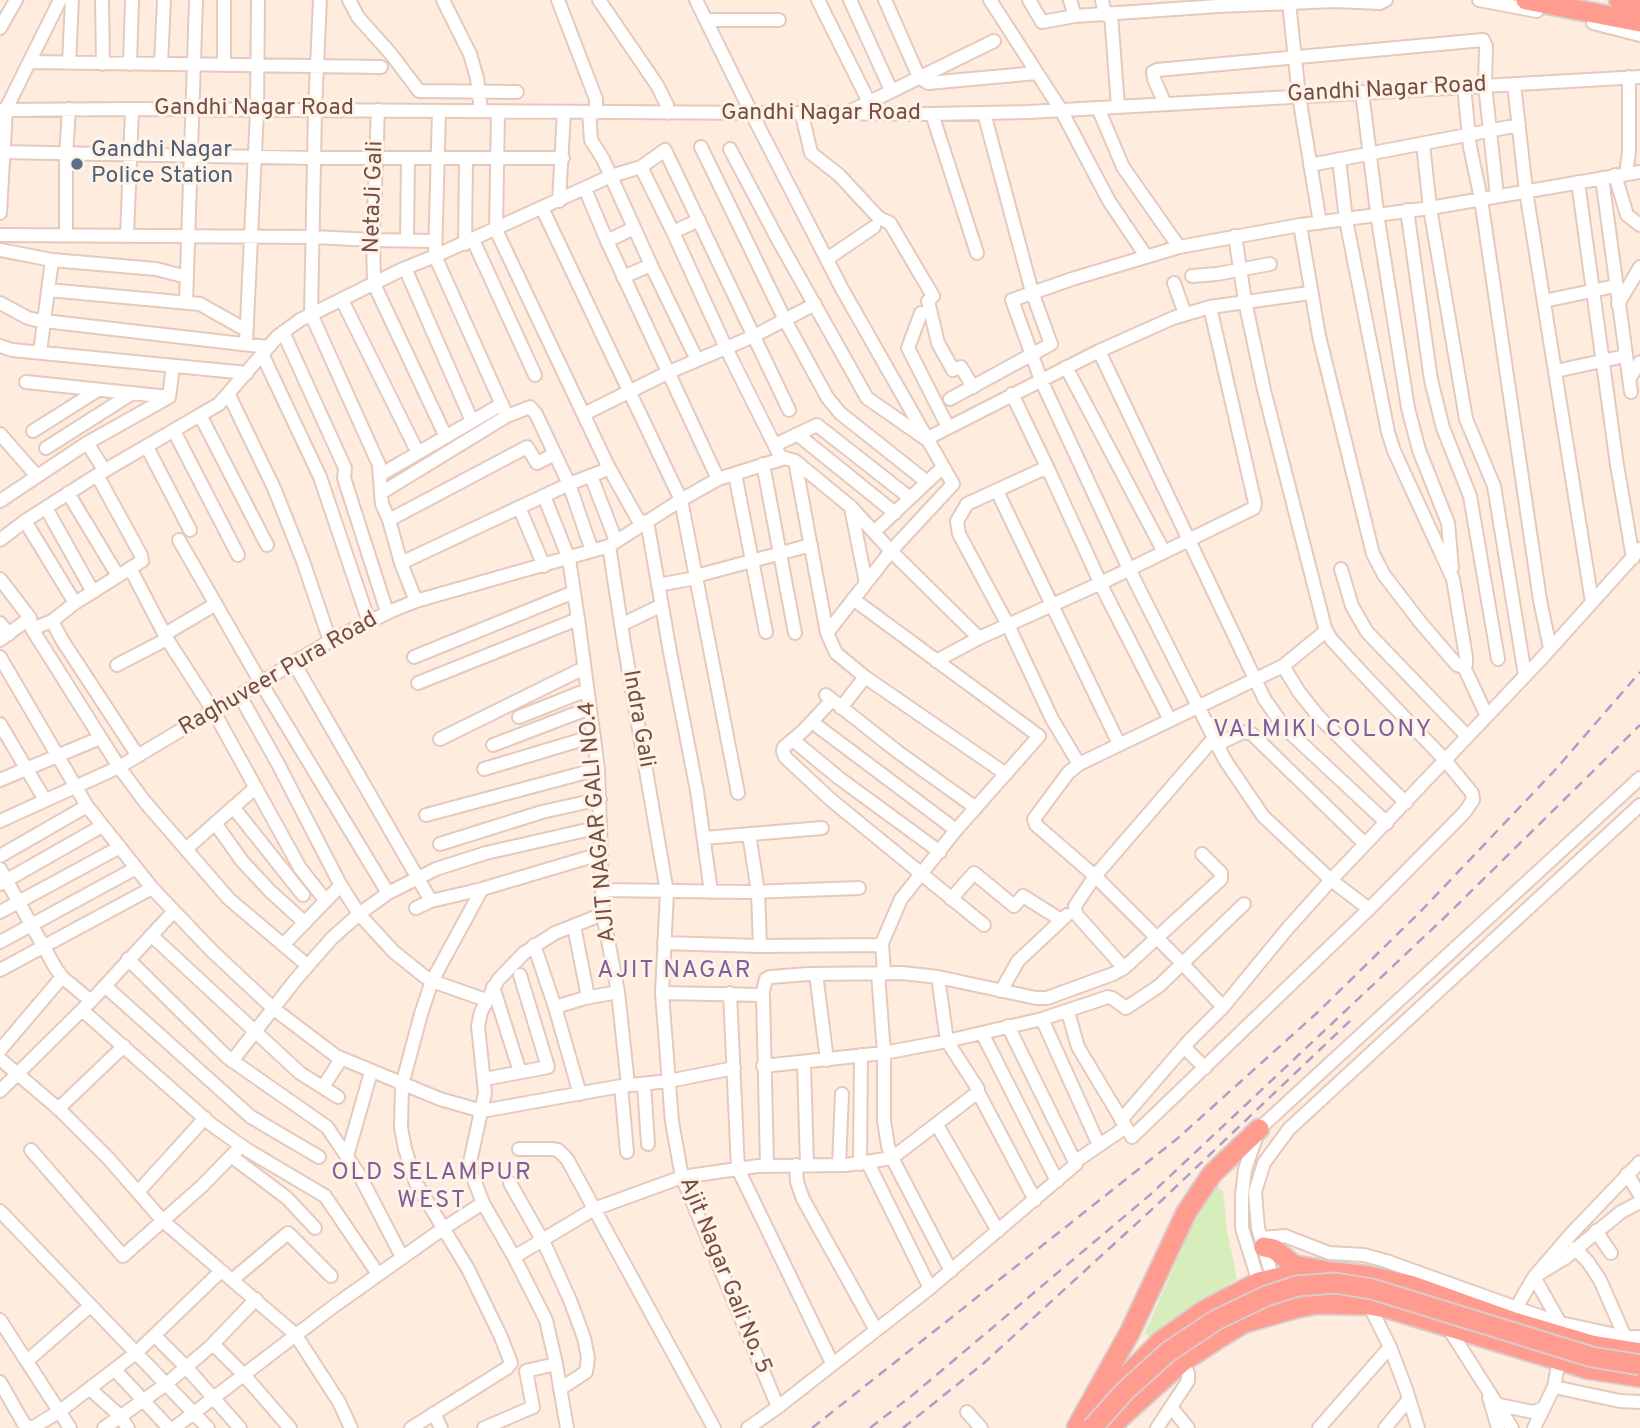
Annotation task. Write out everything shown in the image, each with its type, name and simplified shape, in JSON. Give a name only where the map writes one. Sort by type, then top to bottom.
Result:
[{"type":"highway","points":[[1526,0],[1640,22]]},
{"type":"highway","points":[[1619,0],[1640,5]]},
{"type":"highway","points":[[1082,1428],[1186,1213],[1212,1174],[1259,1129]]},
{"type":"highway","points":[[1262,1242],[1294,1265],[1410,1285],[1511,1321],[1592,1345],[1640,1353]]},
{"type":"highway","points":[[1082,1428],[1124,1377],[1161,1341],[1205,1310],[1266,1281],[1289,1275],[1332,1272]]},
{"type":"highway","points":[[1082,1428],[1168,1352],[1216,1320],[1266,1296],[1297,1286],[1335,1283],[1373,1289],[1592,1357],[1640,1365]]},
{"type":"highway","points":[[1109,1428],[1182,1362],[1244,1323],[1317,1304],[1370,1305],[1390,1309],[1588,1369],[1640,1377]]},
{"type":"street","points":[[0,213],[3,110],[60,0]]},
{"type":"street","points":[[69,63],[72,0]]},
{"type":"street","points":[[102,0],[103,64]]},
{"type":"street","points":[[130,64],[132,0]]},
{"type":"street","points":[[161,64],[164,0]]},
{"type":"street","points":[[186,303],[195,0]]},
{"type":"street","points":[[224,0],[224,65]]},
{"type":"street","points":[[246,336],[257,110],[258,0]]},
{"type":"street","points":[[320,0],[311,314],[379,465],[382,504],[416,601]]},
{"type":"street","points":[[349,0],[358,16],[419,91],[517,92]]},
{"type":"street","points":[[443,0],[470,54],[481,111]]},
{"type":"street","points":[[558,0],[596,99],[591,140],[611,176],[697,360]]},
{"type":"street","points":[[599,0],[657,85],[667,104],[668,113]]},
{"type":"street","points":[[696,0],[827,259],[926,439],[967,504]]},
{"type":"street","points":[[818,0],[869,102]]},
{"type":"street","points":[[850,0],[891,90]]},
{"type":"street","points":[[885,0],[919,77],[928,83],[1037,73]]},
{"type":"street","points":[[990,0],[1061,110],[1109,201],[1146,257]]},
{"type":"street","points":[[1029,0],[1042,22],[1075,16],[1385,0]]},
{"type":"street","points":[[1070,0],[1075,16]]},
{"type":"street","points":[[1102,0],[1108,14],[1118,107]]},
{"type":"street","points":[[1479,0],[1620,28],[1640,35]]},
{"type":"street","points":[[0,28],[9,3]]},
{"type":"street","points":[[1289,3],[1299,96],[1320,223]]},
{"type":"street","points":[[707,20],[779,20]]},
{"type":"street","points":[[1166,104],[1154,79],[1154,70],[1483,40],[1486,46],[1485,85],[1497,195]]},
{"type":"street","points":[[844,115],[995,41]]},
{"type":"street","points":[[29,62],[381,66]]},
{"type":"street","points":[[1635,77],[1615,286],[1630,385],[1640,362]]},
{"type":"street","name":"Gandhi Nagar Road","points":[[3,110],[132,108],[802,115],[984,113],[1635,77]]},
{"type":"street","points":[[1514,84],[1526,191],[1592,602]]},
{"type":"street","points":[[1464,86],[1540,600],[1550,648]]},
{"type":"street","points":[[1362,92],[1408,408],[1419,450],[1448,523],[1452,579],[1466,657],[1464,667],[1486,714]]},
{"type":"street","points":[[127,236],[132,108]]},
{"type":"street","points":[[1098,108],[1123,167],[1179,247]]},
{"type":"street","points":[[66,236],[69,109]]},
{"type":"street","name":"NetaJi Gali","points":[[374,284],[378,110]]},
{"type":"street","points":[[439,111],[435,256],[504,410]]},
{"type":"street","points":[[498,111],[496,230],[608,466],[644,523],[662,605],[704,838],[711,892]]},
{"type":"street","points":[[559,201],[564,112]]},
{"type":"street","points":[[950,399],[1051,344],[1032,292],[984,113]]},
{"type":"street","points":[[932,114],[977,253]]},
{"type":"street","points":[[802,115],[811,153],[839,175],[879,218],[890,223],[933,296],[928,301],[938,343],[953,370],[961,367],[974,387]]},
{"type":"street","points":[[1310,165],[1519,125]]},
{"type":"street","points":[[1423,144],[1430,208],[1466,419],[1494,486],[1525,675]]},
{"type":"street","points":[[701,147],[785,320],[827,397],[841,413],[927,482]]},
{"type":"street","points":[[730,149],[867,398],[926,439]]},
{"type":"street","points":[[0,540],[25,521],[229,395],[283,332],[311,314],[405,268],[496,230],[611,176],[641,166],[665,150],[789,410]]},
{"type":"street","points":[[3,153],[190,157],[562,158]]},
{"type":"street","points":[[407,240],[408,158]]},
{"type":"street","points":[[466,158],[469,242],[535,375]]},
{"type":"street","points":[[1339,159],[1346,220],[1391,441],[1452,579]]},
{"type":"street","points":[[641,166],[775,446],[787,459],[850,507],[979,638]]},
{"type":"street","points":[[1369,909],[1331,880],[1262,816],[1242,788],[1215,741],[1129,569],[1041,380],[1013,300],[1179,247],[1300,225],[1378,216],[1627,175]]},
{"type":"street","points":[[1627,175],[1627,215],[1640,225]]},
{"type":"street","points":[[748,1428],[778,1408],[831,1363],[951,1271],[1057,1181],[1076,1161],[1124,1123],[1184,1047],[1223,1007],[1331,880],[1406,803],[1636,554],[1602,361],[1578,182]]},
{"type":"street","points":[[585,189],[667,373],[718,479]]},
{"type":"street","points":[[542,208],[681,500],[738,793]]},
{"type":"street","points":[[1407,210],[1431,380],[1443,428],[1470,496],[1498,659]]},
{"type":"street","points":[[673,232],[699,220]]},
{"type":"street","points":[[1300,225],[1310,293],[1373,554],[1384,575],[1420,622],[1457,665],[1464,667]]},
{"type":"street","points":[[827,259],[874,227]]},
{"type":"street","points":[[607,241],[634,228]]},
{"type":"street","points":[[0,235],[251,236],[434,241]]},
{"type":"street","points":[[1068,1012],[1078,1047],[1132,1137],[1369,909],[1464,813],[1473,800],[1466,784],[1326,631],[1276,440],[1245,302],[1235,236]]},
{"type":"street","points":[[0,250],[52,260],[156,269],[187,277]]},
{"type":"street","points":[[40,352],[52,260]]},
{"type":"street","points":[[1192,276],[1270,264]]},
{"type":"street","points":[[623,277],[651,265]]},
{"type":"street","points":[[1618,303],[1640,267]]},
{"type":"street","points":[[405,268],[472,421]]},
{"type":"street","points":[[1174,283],[1185,314]]},
{"type":"street","points":[[374,284],[446,437]]},
{"type":"street","points":[[1544,302],[1615,286]]},
{"type":"street","points":[[48,290],[200,304],[265,351],[320,477],[369,622]]},
{"type":"street","points":[[926,439],[1100,351],[1185,314],[1210,307],[1310,293]]},
{"type":"street","points":[[342,300],[418,453]]},
{"type":"street","points":[[0,303],[28,318],[246,336]]},
{"type":"street","points":[[584,414],[667,373],[754,336],[815,304]]},
{"type":"street","points":[[936,662],[979,638],[1252,510],[1255,505],[1210,307]]},
{"type":"street","points":[[921,313],[908,348],[948,428]]},
{"type":"street","points":[[283,332],[345,468],[347,489],[387,612]]},
{"type":"street","points":[[2,350],[247,373]]},
{"type":"street","points":[[1100,351],[1255,680],[1285,728],[1387,823]]},
{"type":"street","points":[[1556,371],[1625,356]]},
{"type":"street","points":[[169,397],[173,366]]},
{"type":"street","points":[[1066,368],[1164,552]]},
{"type":"street","points":[[26,382],[169,397]]},
{"type":"street","points":[[33,431],[98,390]]},
{"type":"street","points":[[46,448],[131,394]]},
{"type":"street","points":[[1012,394],[1101,583],[1170,720]]},
{"type":"street","points":[[229,395],[274,488],[303,561],[330,641]]},
{"type":"street","points":[[0,501],[88,443],[169,397]]},
{"type":"street","points":[[380,475],[472,421],[504,410],[530,407],[536,414],[569,484],[593,551]]},
{"type":"street","points":[[381,493],[504,410]]},
{"type":"street","points":[[775,446],[841,413]]},
{"type":"street","points":[[200,415],[267,545]]},
{"type":"street","points":[[817,425],[910,498]]},
{"type":"street","points":[[174,430],[239,555]]},
{"type":"street","points":[[0,434],[37,475]]},
{"type":"street","points":[[797,434],[895,513]]},
{"type":"street","points":[[0,623],[5,637],[31,624],[52,621],[75,603],[142,561],[88,443]]},
{"type":"street","points":[[147,447],[190,530]]},
{"type":"street","points":[[389,520],[527,447],[537,463],[555,454]]},
{"type":"street","points":[[569,559],[613,544],[718,479],[762,464],[787,459]]},
{"type":"street","points":[[787,459],[811,545],[827,633],[836,653],[865,677],[1006,774]]},
{"type":"street","points":[[762,464],[794,633]]},
{"type":"street","points":[[401,563],[569,484],[603,471],[608,466]]},
{"type":"street","points":[[874,532],[943,467]]},
{"type":"street","points":[[1049,471],[1041,470],[967,504],[957,521],[959,534],[1008,625],[1052,719],[1079,764]]},
{"type":"street","points":[[735,474],[766,632]]},
{"type":"street","name":"Indra Gali","points":[[591,476],[613,544],[621,625],[667,892]]},
{"type":"street","points":[[827,633],[891,551],[953,484]]},
{"type":"street","points":[[997,492],[1119,744]]},
{"type":"street","points":[[68,494],[118,576]]},
{"type":"street","name":"AJIT NAGAR GALI NO.4","points":[[544,496],[569,559],[594,736],[600,799],[603,914],[618,992],[627,1152]]},
{"type":"street","points":[[519,507],[544,566]]},
{"type":"street","points":[[850,507],[866,583]]},
{"type":"street","points":[[46,508],[93,592]]},
{"type":"street","points":[[25,521],[75,603]]},
{"type":"street","points":[[179,540],[261,683],[388,893]]},
{"type":"street","points":[[658,585],[811,545]]},
{"type":"street","name":"Raghuveer Pura Road","points":[[0,821],[119,767],[330,641],[387,612],[416,601],[569,559]]},
{"type":"street","points":[[130,568],[166,637],[255,783],[254,789],[300,868],[326,901]]},
{"type":"street","points":[[1341,569],[1352,606],[1367,632],[1466,736]]},
{"type":"street","points":[[0,579],[31,624],[119,767],[238,908],[307,965]]},
{"type":"street","points":[[414,657],[574,592]]},
{"type":"street","points":[[853,599],[936,662],[1038,733],[1038,738]]},
{"type":"street","points":[[117,665],[216,604]]},
{"type":"street","points":[[621,625],[662,605]]},
{"type":"street","points":[[418,683],[578,619]]},
{"type":"street","points":[[52,621],[138,756]]},
{"type":"street","points":[[1223,1007],[1095,876],[1034,821],[1068,773],[1079,764],[1283,666],[1326,631]]},
{"type":"street","points":[[0,657],[36,715],[75,788],[152,888],[212,951],[274,1009],[341,1059],[402,1085],[482,1111],[734,1068]]},
{"type":"street","points":[[294,663],[431,901]]},
{"type":"street","points":[[1283,666],[1299,692],[1320,717],[1406,803]]},
{"type":"street","points":[[440,739],[584,668]]},
{"type":"street","points":[[865,677],[833,701],[783,751],[800,773],[984,926]]},
{"type":"street","points":[[519,718],[587,690]]},
{"type":"street","points":[[240,696],[282,770],[341,886],[359,914],[394,952],[432,981],[486,999]]},
{"type":"street","points":[[833,701],[976,808]]},
{"type":"street","points":[[493,745],[590,708]]},
{"type":"street","points":[[951,1271],[892,1158],[884,1121],[882,943],[895,909],[919,874],[1052,719]]},
{"type":"street","points":[[812,722],[956,830]]},
{"type":"street","points":[[0,724],[45,800]]},
{"type":"street","points":[[1001,991],[1018,961],[1074,908],[1095,876],[1215,741],[1243,732],[1252,734],[1365,844]]},
{"type":"street","points":[[484,769],[594,736]]},
{"type":"street","points":[[0,780],[100,738]]},
{"type":"street","points":[[793,740],[839,778],[940,852]]},
{"type":"street","points":[[426,815],[598,769]]},
{"type":"street","points":[[1277,1314],[1266,1281],[1242,1228],[1245,1169],[1259,1129],[1640,778]]},
{"type":"street","points":[[186,849],[254,789]]},
{"type":"street","points":[[440,844],[542,812],[600,799]]},
{"type":"street","points":[[1266,1281],[1255,1192],[1264,1163],[1289,1129],[1640,805]]},
{"type":"street","points":[[0,856],[87,806]]},
{"type":"street","points":[[233,807],[303,895]]},
{"type":"street","points":[[215,823],[243,861],[270,891],[305,923]]},
{"type":"street","points":[[102,826],[2,878],[62,977],[124,1046],[205,1118],[241,1146],[324,1196],[378,1274]]},
{"type":"street","points":[[232,1061],[307,965],[332,938],[388,893],[417,877],[486,853],[600,827]]},
{"type":"street","points":[[704,838],[822,828]]},
{"type":"street","points":[[749,834],[758,892],[760,946]]},
{"type":"street","points":[[0,912],[120,847]]},
{"type":"street","points":[[416,908],[431,901],[482,889],[600,854]]},
{"type":"street","points":[[767,1166],[762,995],[767,978],[816,974],[902,973],[938,977],[1043,999],[1114,974],[1158,938],[1223,877],[1202,854]]},
{"type":"street","points":[[0,942],[136,868]]},
{"type":"street","points":[[951,899],[974,873],[1014,906],[1023,896],[1061,920]]},
{"type":"street","points":[[283,945],[341,886]]},
{"type":"street","points":[[0,970],[152,888]]},
{"type":"street","points":[[603,890],[758,892],[859,888]]},
{"type":"street","points":[[411,1428],[511,1363],[490,1313],[416,1183],[401,1128],[402,1085],[432,981],[482,889]]},
{"type":"street","name":"Ajit Nagar Gali No. 5","points":[[667,892],[662,993],[672,1122],[682,1178],[778,1408]]},
{"type":"street","points":[[763,1066],[884,1053],[947,1041],[1068,1012],[1108,997],[1123,1007],[1130,1007],[1159,986],[1244,904]]},
{"type":"street","points":[[1074,908],[1076,914],[1124,968]]},
{"type":"street","points":[[0,1091],[87,1005],[174,911]]},
{"type":"street","points":[[567,1428],[546,1320],[474,1184],[470,1162],[482,1111],[485,1079],[478,1026],[486,999],[513,963],[534,945],[603,914]]},
{"type":"street","points":[[574,926],[588,997]]},
{"type":"street","points":[[151,935],[300,1073],[338,1097]]},
{"type":"street","points":[[664,943],[760,946],[882,943]]},
{"type":"street","points":[[534,945],[580,1094]]},
{"type":"street","points":[[128,959],[232,1061],[319,1121],[334,1136],[402,1257]]},
{"type":"street","points":[[816,974],[827,1060]]},
{"type":"street","points":[[485,1079],[548,1067],[520,975]]},
{"type":"street","points":[[0,1050],[62,977]]},
{"type":"street","points":[[938,977],[947,1041],[978,1088],[1035,1200]]},
{"type":"street","points":[[105,986],[251,1117],[319,1157]]},
{"type":"street","points":[[494,987],[520,1072]]},
{"type":"street","points":[[555,1007],[618,992]]},
{"type":"street","points":[[662,993],[762,995]]},
{"type":"street","points":[[730,993],[738,1169],[831,1363]]},
{"type":"street","points":[[1042,1019],[1099,1145]]},
{"type":"street","points":[[1008,1026],[1076,1161]]},
{"type":"street","points":[[982,1032],[1057,1181]]},
{"type":"street","points":[[58,1109],[124,1046]]},
{"type":"street","points":[[1184,1047],[1205,1068]]},
{"type":"street","points":[[861,1055],[864,1163],[930,1288]]},
{"type":"street","points":[[0,1059],[58,1109],[163,1221],[295,1334],[339,1402],[351,1428]]},
{"type":"street","points":[[323,1087],[341,1059]]},
{"type":"street","points":[[804,1063],[801,1165],[797,1182],[803,1199],[876,1330]]},
{"type":"street","points":[[347,1156],[371,1072]]},
{"type":"street","points":[[644,1084],[648,1144]]},
{"type":"street","points":[[514,1258],[594,1209],[682,1178],[767,1166],[839,1165],[892,1158],[978,1092]]},
{"type":"street","points":[[839,1165],[842,1094]]},
{"type":"street","points":[[138,1192],[205,1118]]},
{"type":"street","points":[[937,1125],[998,1231]]},
{"type":"street","points":[[32,1150],[123,1256],[241,1146]]},
{"type":"street","points":[[519,1149],[551,1149],[563,1154],[714,1428]]},
{"type":"street","points":[[231,1156],[287,1198],[315,1228]]},
{"type":"street","points":[[1248,1158],[1264,1163]]},
{"type":"street","points":[[1516,1308],[1534,1278],[1571,1234],[1640,1162]]},
{"type":"street","points":[[1627,1174],[1640,1195]]},
{"type":"street","points":[[510,1183],[542,1239],[570,1300],[587,1350],[586,1372],[560,1390]]},
{"type":"street","points":[[1534,1278],[1558,1263],[1621,1212],[1640,1202]]},
{"type":"street","points":[[115,1370],[171,1428],[378,1274],[483,1203]]},
{"type":"street","points":[[0,1211],[208,1428]]},
{"type":"street","points":[[1596,1231],[1611,1253]]},
{"type":"street","points":[[232,1280],[288,1233],[331,1276]]},
{"type":"street","points":[[1262,1242],[1285,1236],[1329,1253],[1364,1255],[1560,1323],[1625,1337],[1640,1337]]},
{"type":"street","points":[[1575,1248],[1594,1270],[1625,1337]]},
{"type":"street","points":[[0,1381],[27,1427],[37,1425],[60,1411],[136,1353],[221,1271]]},
{"type":"street","points":[[1534,1278],[1560,1323]]},
{"type":"street","points":[[104,1428],[165,1385],[213,1344],[256,1299]]},
{"type":"street","points":[[1370,1305],[1390,1347],[1418,1428]]},
{"type":"street","points":[[27,1361],[90,1307]]},
{"type":"street","points":[[0,1320],[70,1428]]},
{"type":"street","points":[[1447,1326],[1512,1428]]},
{"type":"street","points":[[156,1336],[240,1428]]},
{"type":"street","points":[[213,1344],[290,1428]]},
{"type":"street","points":[[1319,1428],[1390,1347]]},
{"type":"street","points":[[1534,1428],[1554,1387],[1559,1360]]},
{"type":"street","points":[[1157,1428],[1188,1381],[1188,1373],[1182,1362]]},
{"type":"street","points":[[484,1428],[533,1408],[526,1371],[556,1364]]},
{"type":"street","points":[[1487,1386],[1498,1428]]},
{"type":"street","points":[[1554,1387],[1620,1401],[1640,1402]]},
{"type":"street","points":[[90,1389],[120,1416],[128,1428]]},
{"type":"street","points":[[1385,1428],[1409,1399]]},
{"type":"street","points":[[1499,1405],[1533,1412],[1542,1409]]},
{"type":"street","points":[[1171,1407],[1188,1428]]},
{"type":"street","points":[[967,1412],[981,1428]]},
{"type":"street","points":[[434,1413],[441,1428]]},
{"type":"green space","points":[[1217,1187],[1223,1191],[1227,1230],[1237,1279],[1151,1338],[1145,1333],[1192,1226]]},
{"type":"railway","points":[[812,1428],[1178,1138],[1318,1012],[1422,910],[1556,769],[1640,672]]},
{"type":"railway","points":[[870,1428],[1151,1194],[1444,918],[1640,725]]},
{"type":"railway","points":[[903,1428],[984,1363],[1160,1202],[1352,1019]]},
{"type":"place","name":"Gandhi Nagar Police Station","points":[[77,164]]},
{"type":"district","name":"VALMIKI COLONY","points":[[1323,731]]},
{"type":"district","name":"AJIT NAGAR","points":[[675,972]]},
{"type":"district","name":"OLD SELAMPUR WEST","points":[[432,1188]]}]
